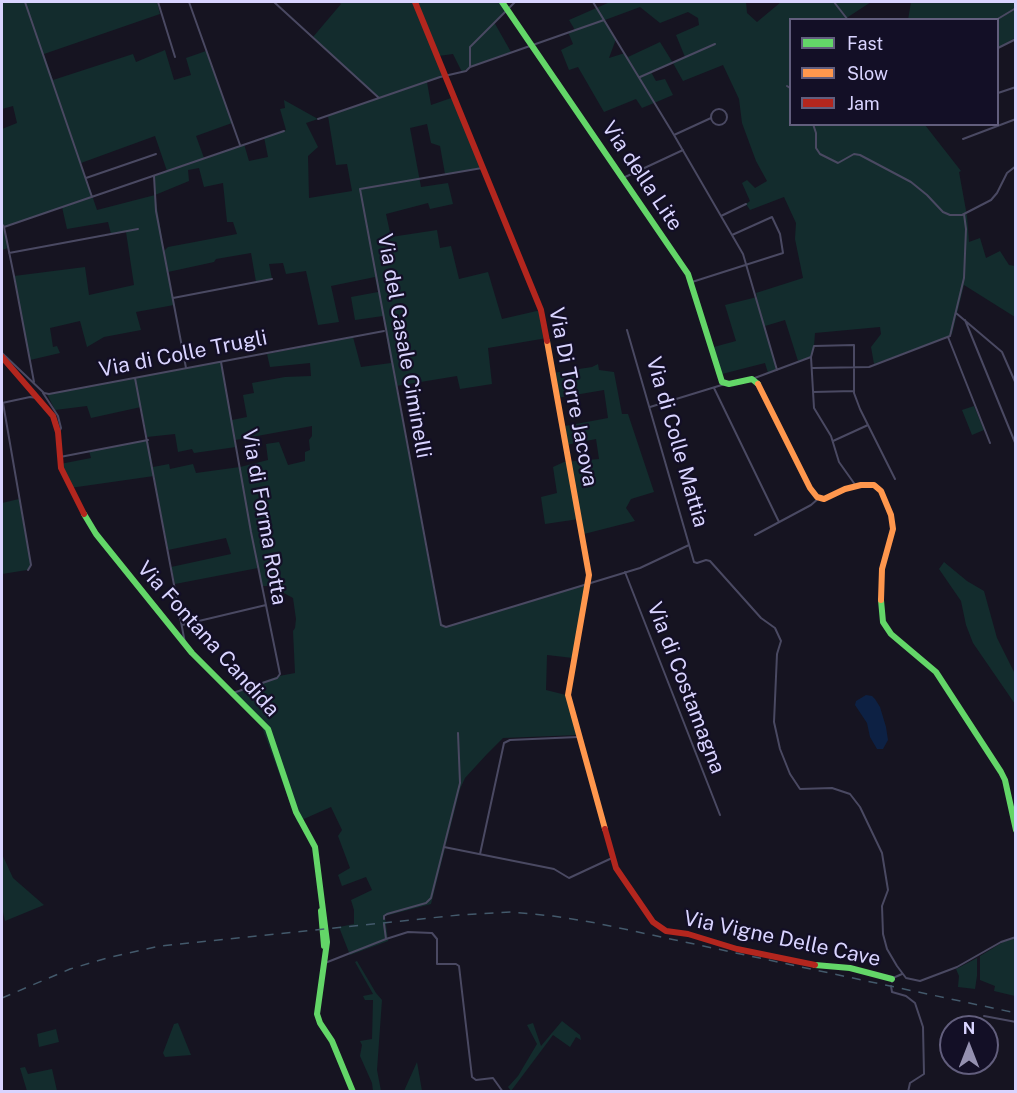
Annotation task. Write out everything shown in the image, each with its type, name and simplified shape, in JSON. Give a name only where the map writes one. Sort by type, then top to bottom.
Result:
[{"type":"street","points":[[25,2],[92,197]]},
{"type":"street","points":[[158,2],[175,57]]},
{"type":"street","points":[[189,2],[240,145]]},
{"type":"street","points":[[274,2],[379,98]]},
{"type":"street","name":"Via Di Torre Jacova","points":[[415,2],[542,310],[588,571],[588,583],[567,691],[578,737]]},
{"type":"street","name":"Via della Lite","points":[[502,2],[678,257],[692,282],[718,373],[725,384]]},
{"type":"street","points":[[470,67],[470,46],[515,2]]},
{"type":"street","points":[[593,2],[640,77],[748,265],[777,370]]},
{"type":"street","points":[[834,2],[846,18]]},
{"type":"street","points":[[999,18],[1016,8]]},
{"type":"street","points":[[318,119],[467,70],[604,20]]},
{"type":"street","points":[[999,48],[1016,39]]},
{"type":"street","points":[[640,77],[715,44]]},
{"type":"street","points":[[999,93],[1016,87]]},
{"type":"street","points":[[674,135],[711,118],[717,109],[727,115],[726,122],[721,125],[716,124],[711,118]]},
{"type":"street","points":[[999,125],[1016,119]]},
{"type":"street","points":[[814,126],[816,148],[820,154],[837,163],[854,154],[860,154],[909,180],[946,214],[953,216],[964,214],[992,199],[1007,173],[1016,166]]},
{"type":"street","points":[[963,139],[997,126]]},
{"type":"street","points":[[34,383],[3,225],[284,131]]},
{"type":"street","points":[[623,178],[683,150]]},
{"type":"street","points":[[86,177],[156,154]]},
{"type":"street","name":"Via del Casale Ciminelli","points":[[484,167],[360,189],[440,623],[446,627],[588,583]]},
{"type":"street","points":[[154,176],[156,210],[186,368]]},
{"type":"street","points":[[721,216],[746,204]]},
{"type":"street","points":[[812,368],[869,367],[952,334],[965,267],[964,214]]},
{"type":"street","points":[[692,282],[783,253],[780,234],[772,217],[732,236]]},
{"type":"street","points":[[9,253],[138,229]]},
{"type":"street","points":[[173,298],[272,279]]},
{"type":"street","points":[[956,313],[1004,356],[1016,384]]},
{"type":"street","points":[[965,320],[1016,445]]},
{"type":"street","name":"Via di Colle Mattia","points":[[627,330],[695,563],[710,561],[760,618],[774,627],[781,641],[777,654],[774,723],[782,755],[792,779],[800,789],[837,789],[850,794],[859,806],[884,861],[888,891],[882,906],[883,935],[889,953],[902,974]]},
{"type":"street","name":"Via di Colle Trugli","points":[[39,389],[49,394],[386,331]]},
{"type":"street","points":[[948,337],[990,443]]},
{"type":"street","points":[[856,486],[838,462],[833,441],[814,408],[811,357],[814,346],[854,345],[854,391],[895,479]]},
{"type":"street","points":[[2,355],[39,389],[58,416],[61,428],[58,434]]},
{"type":"street","name":"Via Fontana Candida","points":[[2,355],[51,414],[58,434],[61,467],[95,532],[186,646],[258,716],[269,733],[297,814],[314,843],[326,952],[317,998],[317,1017],[332,1041],[353,1092]]},
{"type":"street","points":[[650,407],[725,384],[752,379],[811,357]]},
{"type":"street","name":"Via di Forma Rotta","points":[[221,362],[279,676],[232,693]]},
{"type":"street","points":[[135,378],[186,646]]},
{"type":"street","points":[[752,379],[760,387],[811,490],[819,498],[824,499],[844,489],[870,484],[878,488],[886,501],[893,534],[882,571],[881,612],[883,622],[891,634],[936,672],[1001,772],[1005,780],[1016,830]]},
{"type":"street","points":[[714,388],[779,522]]},
{"type":"street","points":[[813,392],[854,391]]},
{"type":"street","points":[[28,570],[31,565],[2,403],[34,397],[51,414]]},
{"type":"street","points":[[833,441],[868,424]]},
{"type":"street","points":[[60,457],[148,440]]},
{"type":"street","points":[[755,535],[811,505],[819,498]]},
{"type":"street","points":[[588,583],[644,567],[688,545]]},
{"type":"street","name":"Via di Costamagna","points":[[625,572],[720,815]]},
{"type":"street","points":[[182,625],[266,605]]},
{"type":"street","points":[[384,920],[387,914],[429,902],[460,783],[458,733]]},
{"type":"street","points":[[480,854],[503,744],[510,740],[578,737]]},
{"type":"street","name":"Via Vigne Delle Cave","points":[[578,737],[616,868],[652,920],[666,931],[688,934],[737,949],[813,965],[848,968],[892,983]]},
{"type":"street","points":[[444,847],[554,869],[566,878],[571,878],[613,857]]},
{"type":"street","points":[[384,924],[386,939]]},
{"type":"street","points":[[324,964],[407,932],[432,933],[436,939],[437,964],[458,966],[472,1077],[476,1080],[493,1078],[504,1092]]},
{"type":"street","points":[[908,1092],[910,1083],[924,1074],[923,1028],[915,1003],[906,996],[892,992],[892,983],[902,974],[909,980],[921,981],[956,968],[1001,942],[1016,937]]},
{"type":"street","points":[[999,1019],[1016,1022]]},
{"type":"green space","points":[[2,2],[157,2],[160,14],[44,54],[53,80],[133,54],[136,62],[165,50],[174,80],[191,75],[186,58],[206,51],[232,123],[196,136],[204,158],[244,144],[249,161],[268,157],[264,137],[286,130],[280,109],[285,108],[284,100],[318,119],[306,123],[318,147],[308,156],[309,198],[352,191],[347,164],[336,165],[328,116],[379,98],[313,37],[341,4],[339,2],[502,2],[507,9],[494,22],[511,52],[462,72],[453,54],[438,56],[444,77],[427,82],[431,105],[454,97],[484,167],[445,174],[440,146],[431,143],[427,124],[410,128],[421,187],[448,183],[453,204],[430,209],[428,203],[386,214],[391,237],[437,230],[440,248],[451,246],[459,279],[488,272],[502,319],[541,310],[547,338],[488,348],[492,384],[460,389],[457,376],[396,386],[440,623],[446,627],[588,583],[573,658],[547,655],[546,690],[566,695],[578,735],[503,738],[487,754],[465,778],[460,789],[431,904],[385,916],[388,941],[350,955],[339,927],[354,924],[351,900],[372,890],[366,877],[342,886],[338,875],[350,868],[338,836],[342,830],[331,807],[297,822],[262,727],[230,693],[279,676],[295,673],[293,631],[296,619],[293,598],[271,586],[262,586],[258,568],[175,584],[171,567],[231,554],[226,538],[168,550],[154,476],[70,488],[60,464],[91,458],[89,451],[148,440],[153,467],[169,464],[170,469],[193,464],[196,473],[240,467],[268,460],[266,444],[279,442],[288,465],[305,461],[305,452],[310,450],[309,440],[312,436],[312,426],[235,440],[236,447],[194,453],[192,449],[178,452],[175,434],[147,437],[141,407],[91,418],[87,406],[55,410],[47,394],[221,362],[232,420],[247,417],[243,395],[254,393],[252,383],[285,377],[311,376],[310,363],[270,367],[267,354],[353,337],[361,367],[391,363],[383,316],[355,320],[351,297],[378,292],[375,277],[331,286],[339,322],[318,325],[306,271],[286,274],[283,263],[269,264],[272,279],[256,282],[251,253],[216,259],[214,262],[168,272],[174,305],[136,312],[141,330],[104,337],[87,347],[80,321],[50,328],[53,347],[57,346],[60,353],[30,360],[14,276],[85,267],[89,295],[134,285],[126,232],[111,234],[108,222],[67,229],[62,207],[4,227],[8,248],[2,250],[2,129],[17,123],[13,106],[2,109]],"holes":[[[155,136],[167,171],[154,176],[155,195],[97,210],[81,163]],[[199,168],[204,187],[223,183],[227,222],[233,222],[237,234],[168,247],[164,251],[155,195],[189,181],[188,170]]]},
{"type":"green space","points":[[610,2],[746,2],[747,13],[757,22],[781,2],[871,2],[847,18],[789,18],[789,126],[926,126],[961,171],[959,172],[969,242],[980,238],[986,258],[1000,251],[1009,265],[1015,266],[1015,317],[964,285],[952,334],[948,337],[874,364],[871,347],[881,334],[880,327],[815,333],[811,357],[798,361],[785,320],[765,326],[777,370],[768,373],[765,363],[718,375],[710,348],[736,341],[725,305],[757,297],[756,293],[803,278],[795,239],[796,223],[784,197],[750,210],[746,204],[750,201],[742,183],[747,180],[755,188],[767,181],[756,161],[742,123],[739,99],[723,65],[683,81],[673,63],[651,72],[656,81],[665,79],[673,95],[642,108],[636,99],[604,112],[578,67],[569,70],[561,50],[573,44],[568,32],[575,30],[569,20]],"holes":[[[640,7],[660,23],[688,12],[698,18],[699,25],[676,35],[685,57],[673,63],[660,42],[628,57],[625,53],[609,58],[616,39],[605,20]]]},
{"type":"green space","points":[[911,2],[1015,2],[1015,38],[999,47],[999,18],[908,18]]},
{"type":"green space","points":[[598,364],[599,370],[614,372],[622,414],[628,414],[654,492],[631,499],[626,508],[635,521],[584,534],[579,519],[545,524],[541,497],[557,493],[553,467],[564,462],[599,459],[596,439],[566,445],[565,426],[608,418],[604,390],[557,398],[553,373]]},
{"type":"green space","points":[[974,406],[984,430],[972,435],[962,410]]},
{"type":"green space","points":[[19,499],[31,567],[27,570],[2,574],[2,503]]},
{"type":"green space","points":[[944,562],[967,581],[984,591],[997,638],[1015,674],[1015,704],[973,643],[961,601],[939,569]]},
{"type":"green space","points":[[2,854],[13,878],[44,905],[5,921],[2,908]]},
{"type":"green space","points":[[1015,938],[1015,996],[994,991],[995,986],[980,980],[980,956],[1003,942]]},
{"type":"green space","points":[[977,958],[975,989],[958,987],[959,976],[956,969]]},
{"type":"green space","points":[[357,961],[382,1000],[377,1070],[381,1091],[373,1091],[372,1083],[360,1056],[362,1045],[360,1041],[372,1039],[373,1000],[365,1000],[363,996],[373,994],[355,962]]},
{"type":"green space","points":[[562,1021],[580,1035],[581,1040],[576,1037],[570,1047],[553,1035],[511,1091],[508,1087],[518,1076],[537,1044],[527,1025],[533,1023],[541,1046]]},
{"type":"green space","points":[[178,1023],[191,1055],[165,1057],[163,1053],[174,1024]]},
{"type":"green space","points":[[56,1029],[59,1042],[39,1047],[37,1034]]},
{"type":"green space","points":[[417,1062],[422,1091],[404,1091]]},
{"type":"green space","points":[[25,1067],[28,1074],[52,1069],[57,1091],[27,1091],[20,1068]]},
{"type":"water","points":[[866,695],[872,696],[880,707],[888,740],[883,749],[877,749],[870,737],[867,723],[855,705],[856,701]]},
{"type":"railway","points":[[2,998],[70,969],[160,946],[459,915],[511,912],[596,923],[1016,1013]]},
{"type":"traffic: fast","points":[[502,2],[688,274],[722,382],[729,384],[752,379],[758,384]]},
{"type":"traffic: fast","points":[[84,514],[96,534],[192,653],[268,729],[296,812],[315,847],[327,942],[317,1014],[332,1041],[353,1092]]},
{"type":"traffic: fast","points":[[881,600],[883,622],[891,634],[936,672],[1001,772],[1005,780],[1016,830]]},
{"type":"traffic: fast","points":[[321,911],[324,946]]},
{"type":"traffic: fast","points":[[815,965],[850,968],[892,979]]},
{"type":"traffic: slow","points":[[547,341],[589,575],[568,695],[605,829]]},
{"type":"traffic: slow","points":[[758,384],[810,488],[817,497],[824,499],[845,489],[861,485],[874,485],[881,491],[891,515],[893,529],[882,569],[881,600]]},
{"type":"traffic: jam","points":[[415,2],[541,310],[547,341]]},
{"type":"traffic: jam","points":[[2,357],[53,416],[58,432],[61,468],[84,514]]},
{"type":"traffic: jam","points":[[605,829],[616,868],[653,922],[666,931],[688,934],[737,949],[815,965]]}]
